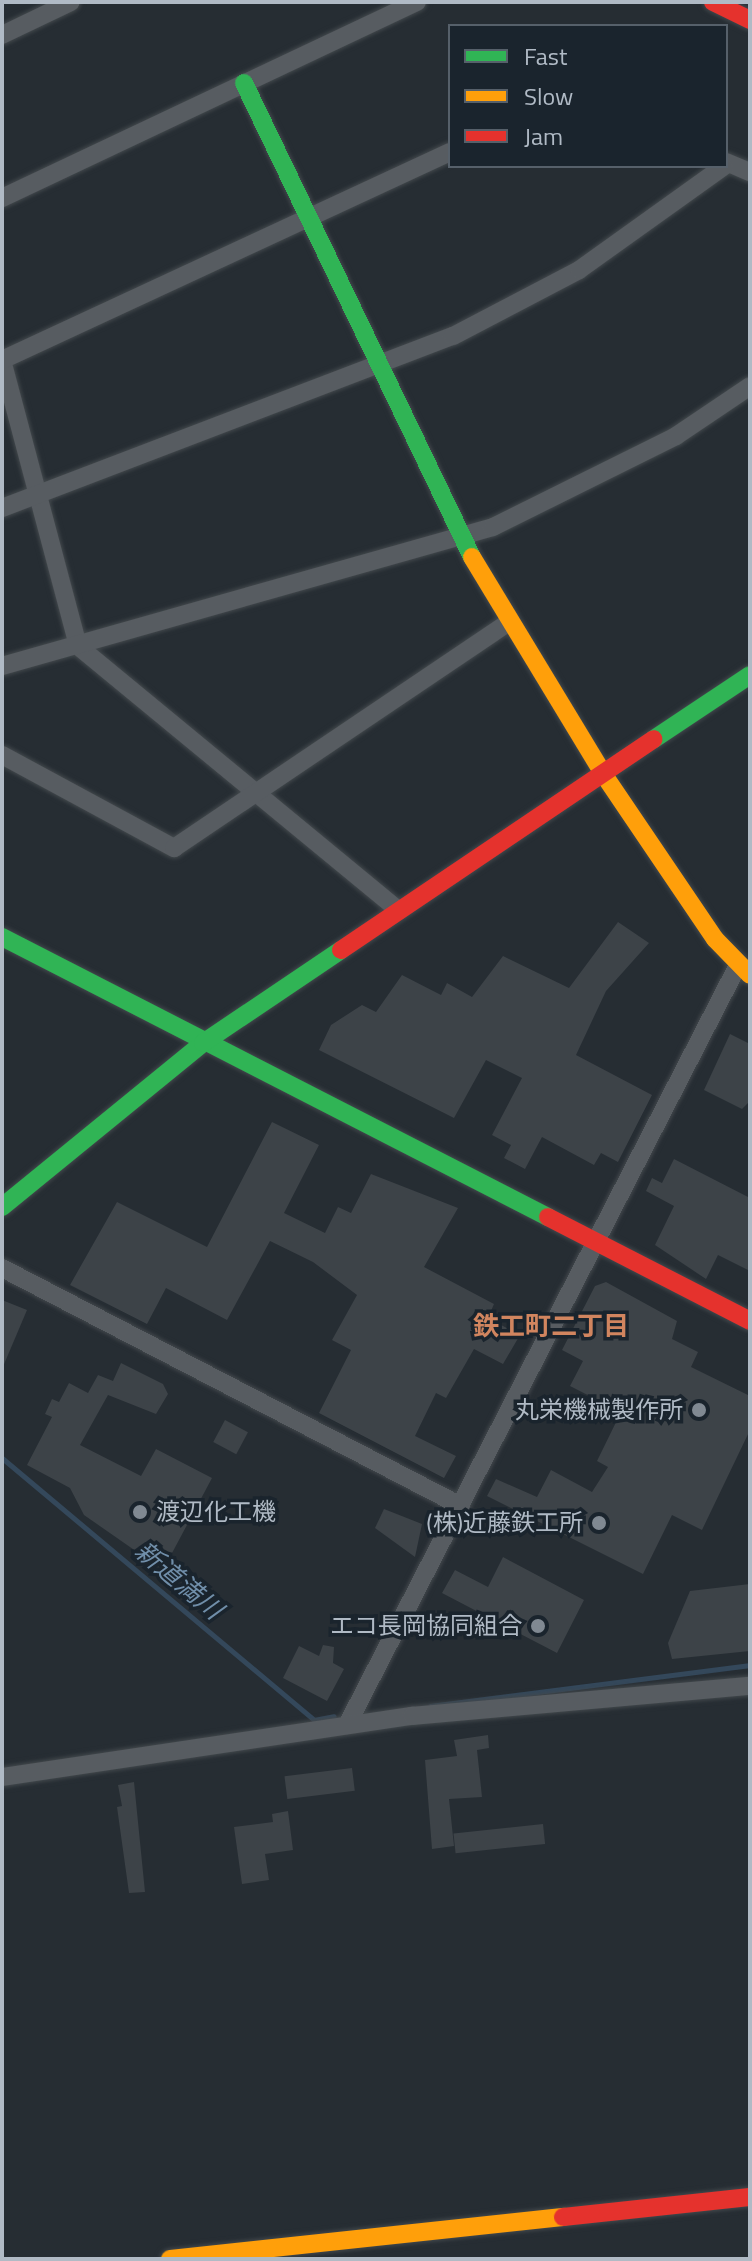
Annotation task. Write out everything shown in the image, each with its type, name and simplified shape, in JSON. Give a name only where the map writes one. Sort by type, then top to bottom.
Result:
[{"type":"street","points":[[2,35],[71,2]]},
{"type":"street","points":[[2,198],[417,2]]},
{"type":"street","points":[[713,2],[750,20]]},
{"type":"street","points":[[244,83],[461,539],[604,775],[744,971],[595,1245],[347,1725]]},
{"type":"street","points":[[399,911],[78,646],[2,360],[448,153]]},
{"type":"street","points":[[728,165],[750,172]]},
{"type":"street","points":[[2,508],[41,498],[379,369],[579,270],[720,168]]},
{"type":"street","points":[[2,666],[461,539],[593,481],[750,386]]},
{"type":"street","points":[[2,755],[174,848],[509,622]]},
{"type":"street","points":[[2,1207],[203,1043],[750,675]]},
{"type":"street","points":[[2,937],[595,1245],[750,1321]]},
{"type":"street","points":[[2,1268],[461,1506]]},
{"type":"street","points":[[2,1777],[347,1725],[750,1686]]},
{"type":"street","points":[[170,2259],[750,2197]]},
{"type":"building","points":[[618,922],[649,943],[606,991],[576,1055],[652,1095],[618,1162],[601,1153],[594,1165],[542,1137],[525,1169],[504,1158],[511,1145],[492,1135],[522,1078],[486,1060],[454,1118],[319,1050],[331,1025],[362,1005],[376,1012],[402,975],[441,995],[447,983],[472,997],[503,956],[569,988]]},
{"type":"building","points":[[730,1034],[750,1044],[750,1101],[742,1109],[704,1090]]},
{"type":"building","points":[[272,1122],[319,1145],[284,1213],[325,1233],[338,1207],[351,1213],[371,1174],[458,1208],[424,1267],[494,1304],[488,1318],[520,1335],[503,1364],[474,1349],[446,1398],[436,1393],[415,1436],[456,1456],[444,1478],[319,1413],[351,1350],[332,1340],[357,1295],[313,1262],[270,1241],[227,1320],[166,1288],[147,1324],[70,1285],[117,1202],[207,1247]]},
{"type":"building","points":[[674,1159],[750,1198],[750,1271],[718,1255],[706,1279],[655,1245],[674,1206],[646,1191],[652,1178],[662,1183]]},
{"type":"building","points":[[606,1282],[677,1321],[672,1339],[698,1352],[691,1367],[750,1396],[750,1430],[702,1530],[672,1515],[643,1574],[487,1496],[496,1479],[537,1497],[551,1470],[592,1492],[608,1467],[597,1461],[621,1412],[570,1386],[583,1361],[562,1350],[595,1286]]},
{"type":"building","points":[[2,1300],[27,1310],[2,1369]]},
{"type":"building","points":[[121,1363],[163,1384],[168,1394],[156,1414],[108,1395],[80,1445],[141,1476],[156,1449],[212,1478],[163,1570],[84,1515],[70,1488],[27,1465],[52,1417],[45,1414],[52,1399],[59,1402],[69,1383],[88,1393],[98,1375],[113,1381]]},
{"type":"building","points":[[225,1420],[248,1432],[236,1454],[213,1442]]},
{"type":"building","points":[[384,1509],[422,1524],[415,1557],[375,1528]]},
{"type":"building","name":"エコ長岡協同組合","points":[[503,1557],[584,1600],[557,1653],[442,1593],[455,1570],[488,1587]]},
{"type":"building","points":[[750,1584],[750,1651],[672,1659],[668,1643],[690,1591]]},
{"type":"building","points":[[323,1645],[334,1647],[333,1663],[344,1669],[327,1701],[283,1678],[299,1646],[319,1656]]},
{"type":"building","points":[[488,1735],[489,1748],[477,1750],[482,1797],[449,1799],[454,1846],[432,1849],[425,1760],[457,1756],[454,1740]]},
{"type":"building","points":[[352,1768],[355,1791],[287,1799],[285,1776]]},
{"type":"building","points":[[134,1782],[145,1892],[129,1893],[117,1807],[122,1806],[118,1785]]},
{"type":"building","points":[[288,1811],[293,1850],[265,1854],[269,1880],[242,1884],[234,1827],[273,1822],[272,1814]]},
{"type":"building","points":[[543,1824],[545,1844],[456,1853],[453,1833]]},
{"type":"waterway","name":"新道満川","points":[[2,1458],[314,1720],[334,1716]]},
{"type":"waterway","points":[[430,1706],[750,1665]]},
{"type":"traffic: fast","points":[[244,83],[472,557]]},
{"type":"traffic: fast","points":[[654,739],[750,675]]},
{"type":"traffic: fast","points":[[2,937],[548,1217]]},
{"type":"traffic: fast","points":[[2,1207],[203,1043],[341,950]]},
{"type":"traffic: slow","points":[[472,557],[604,775],[715,939],[750,975]]},
{"type":"traffic: slow","points":[[170,2259],[563,2217]]},
{"type":"traffic: jam","points":[[713,2],[750,20]]},
{"type":"traffic: jam","points":[[341,950],[654,739]]},
{"type":"traffic: jam","points":[[548,1217],[750,1321]]},
{"type":"traffic: jam","points":[[563,2217],[750,2197]]},
{"type":"place","name":"丸栄機械製作所","points":[[699,1410]]},
{"type":"place","name":"渡辺化工機","points":[[140,1512]]},
{"type":"place","name":"(株)近藤鉄工所","points":[[599,1523]]},
{"type":"place","name":"エコ長岡協同組合","points":[[538,1626]]},
{"type":"district","name":"鉄工町二丁目","points":[[551,1326]]}]
